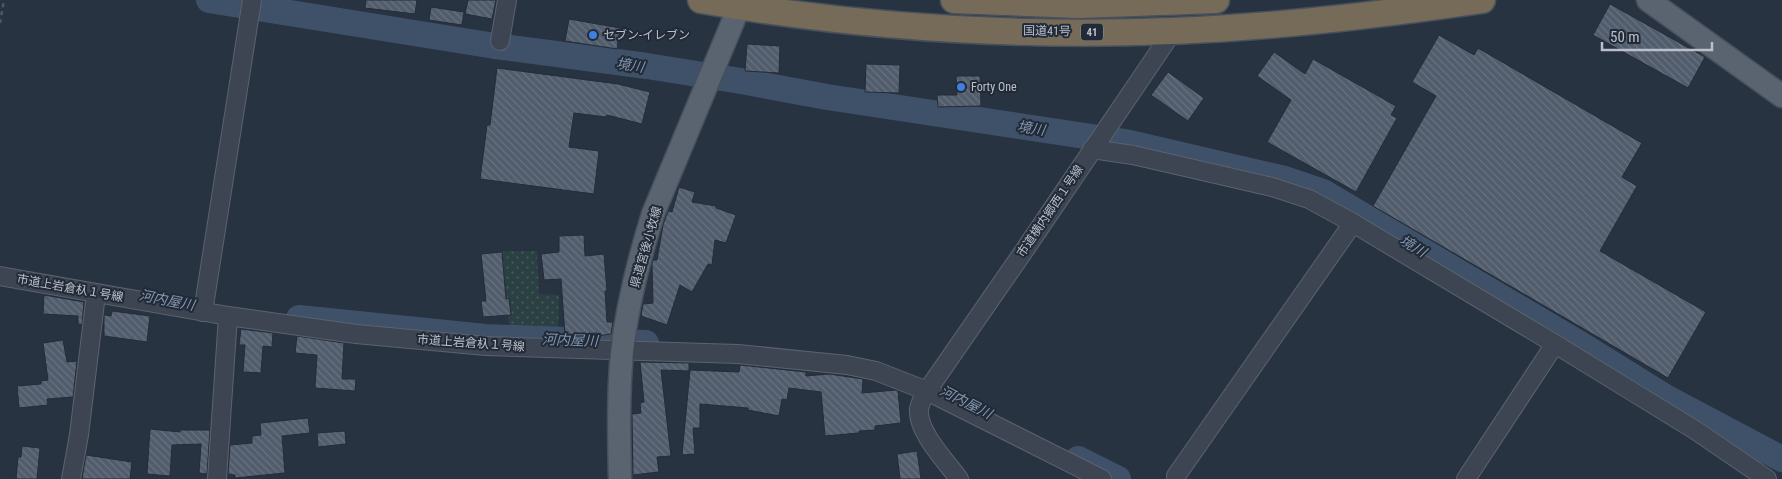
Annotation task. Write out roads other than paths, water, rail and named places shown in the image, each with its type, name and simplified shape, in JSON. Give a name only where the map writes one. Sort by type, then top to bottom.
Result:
[{"type":"highway","name":"国道41号","points":[[701,0],[740,3],[838,20],[950,28],[1068,32],[1173,31],[1314,20],[1482,0]]},
{"type":"highway","points":[[954,0],[1078,5],[1216,0]]},
{"type":"main road","points":[[1648,0],[1782,96]]},
{"type":"main road","name":"県道宮後小牧線","points":[[620,479],[619,415],[623,350],[637,273],[653,214],[740,3]]},
{"type":"street","points":[[203,312],[252,0]]},
{"type":"street","points":[[500,41],[507,0]]},
{"type":"street","name":"市道横内郷西１号線","points":[[959,479],[923,430],[919,408],[927,391],[1173,31]]},
{"type":"street","points":[[1092,150],[1133,155],[1272,187],[1309,199],[1555,344],[1695,430],[1767,479]]},
{"type":"street","points":[[1176,476],[1352,223]]},
{"type":"street","name":"市道上岩倉杁１号線","points":[[0,276],[203,312],[356,334],[486,346],[738,354],[847,365],[876,371],[927,391],[1102,479]]},
{"type":"street","points":[[71,479],[80,435],[96,294]]},
{"type":"street","points":[[217,479],[228,316]]},
{"type":"street","points":[[1466,479],[1555,344]]},
{"type":"waterway","name":"境川","points":[[209,0],[495,46],[647,66],[827,97],[1125,142],[1285,179],[1323,192],[1580,344],[1667,398],[1782,459]]},
{"type":"waterway","name":"河内屋川","points":[[299,318],[485,337],[646,343]]},
{"type":"waterway","name":"河内屋川","points":[[1078,459],[1118,479]]},
{"type":"place","name":"セブン-イレブン","points":[[593,35]]},
{"type":"place","name":"Forty One","points":[[961,87]]}]
